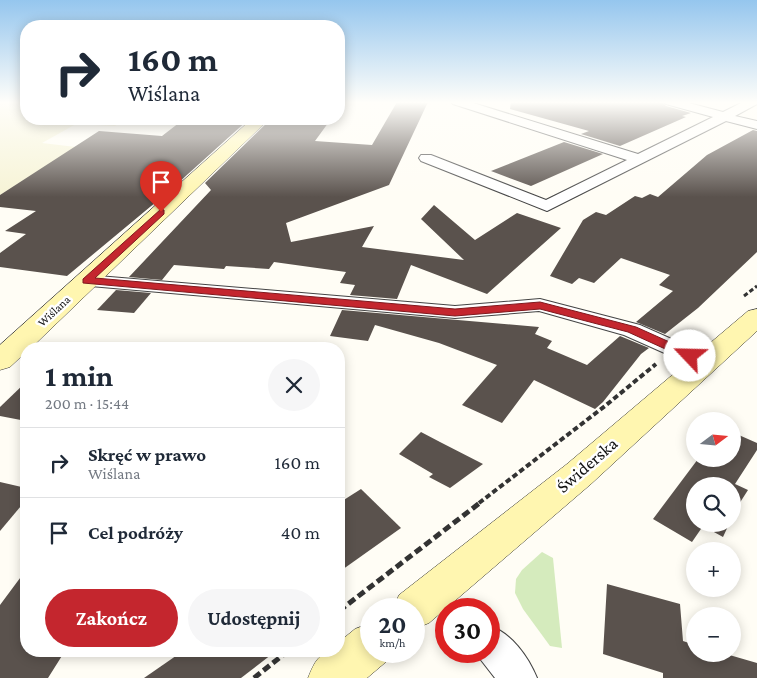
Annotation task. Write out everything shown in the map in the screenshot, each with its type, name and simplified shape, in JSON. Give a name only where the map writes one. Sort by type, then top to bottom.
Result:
[{"type":"street","name":"Wiślana","points":[[20,342],[245,134]]},
{"type":"street","points":[[557,134],[638,159]]},
{"type":"street","points":[[426,158],[547,206],[691,134]]},
{"type":"street","points":[[86,281],[455,312],[540,305],[632,330],[704,362]]},
{"type":"street","name":"Świderska","points":[[431,604],[704,362],[747,309]]},
{"type":"street","name":"Wiślana","points":[[0,361],[20,342]]},
{"type":"street","points":[[331,678],[360,654]]},
{"type":"street","points":[[500,655],[518,678]]},
{"type":"path","points":[[747,309],[757,286]]},
{"type":"path","points":[[345,606],[605,406],[675,349]]},
{"type":"path","points":[[254,678],[280,657]]},
{"type":"shaded area","points":[[0,134],[59,134],[42,143],[76,147],[0,195]]},
{"type":"green space","points":[[542,552],[553,558],[562,648],[550,646],[523,609],[515,593],[516,579],[522,570]]},
{"type":"building","points":[[95,134],[162,136],[165,134],[233,134],[168,192],[67,276],[0,267],[0,253],[26,234],[5,231],[36,211],[0,207],[0,195]]},
{"type":"building","points":[[256,134],[320,134],[315,141],[372,145],[379,134],[413,134],[389,185],[286,223],[291,242],[374,226],[362,247],[464,260],[421,219],[434,205],[475,240],[517,213],[561,228],[487,294],[411,265],[397,299],[350,295],[355,285],[340,283],[346,272],[274,262],[269,269],[226,266],[224,269],[174,265],[162,280],[129,277],[211,190],[205,183]]},
{"type":"building","points":[[582,134],[648,134],[620,146]]},
{"type":"building","points":[[746,134],[757,134],[757,252],[698,308],[665,334],[636,322],[673,291],[659,285],[670,275],[621,258],[594,283],[579,278],[572,284],[550,276],[583,220],[596,212],[606,215],[635,196],[642,198],[650,194],[658,197],[707,155]]},
{"type":"building","points":[[564,142],[603,154],[531,186],[491,171]]},
{"type":"building","points":[[116,290],[151,293],[134,313],[97,310]]},
{"type":"building","points":[[342,310],[539,327],[535,334],[552,341],[547,348],[587,365],[620,336],[649,348],[641,354],[603,402],[595,409],[534,380],[502,423],[462,405],[497,365],[439,343],[375,325],[368,341],[330,336]]},
{"type":"building","points":[[20,388],[20,420],[0,416],[0,407]]},
{"type":"building","points":[[421,432],[483,464],[450,488],[429,477],[433,474],[399,454]]},
{"type":"building","points":[[741,436],[757,443],[757,450],[740,477],[686,477],[686,532],[699,532],[692,542],[653,519],[691,468],[741,468]]},
{"type":"building","points":[[0,482],[20,487],[20,507],[0,531]]},
{"type":"building","points":[[741,487],[748,490],[741,501]]},
{"type":"building","points":[[361,489],[401,528],[345,568],[345,499]]},
{"type":"building","points":[[714,532],[725,532],[723,537]]},
{"type":"building","points":[[20,578],[20,657],[61,657],[48,678],[0,678],[0,605]]},
{"type":"building","points":[[607,584],[680,604],[683,641],[686,642],[686,662],[741,662],[741,658],[757,663],[757,678],[663,678],[663,673],[603,654]]},
{"type":"building","points":[[174,657],[268,657],[241,678],[144,678]]},
{"type":"route","points":[[161,212],[86,281],[455,312],[540,305],[632,330],[690,356]]}]
